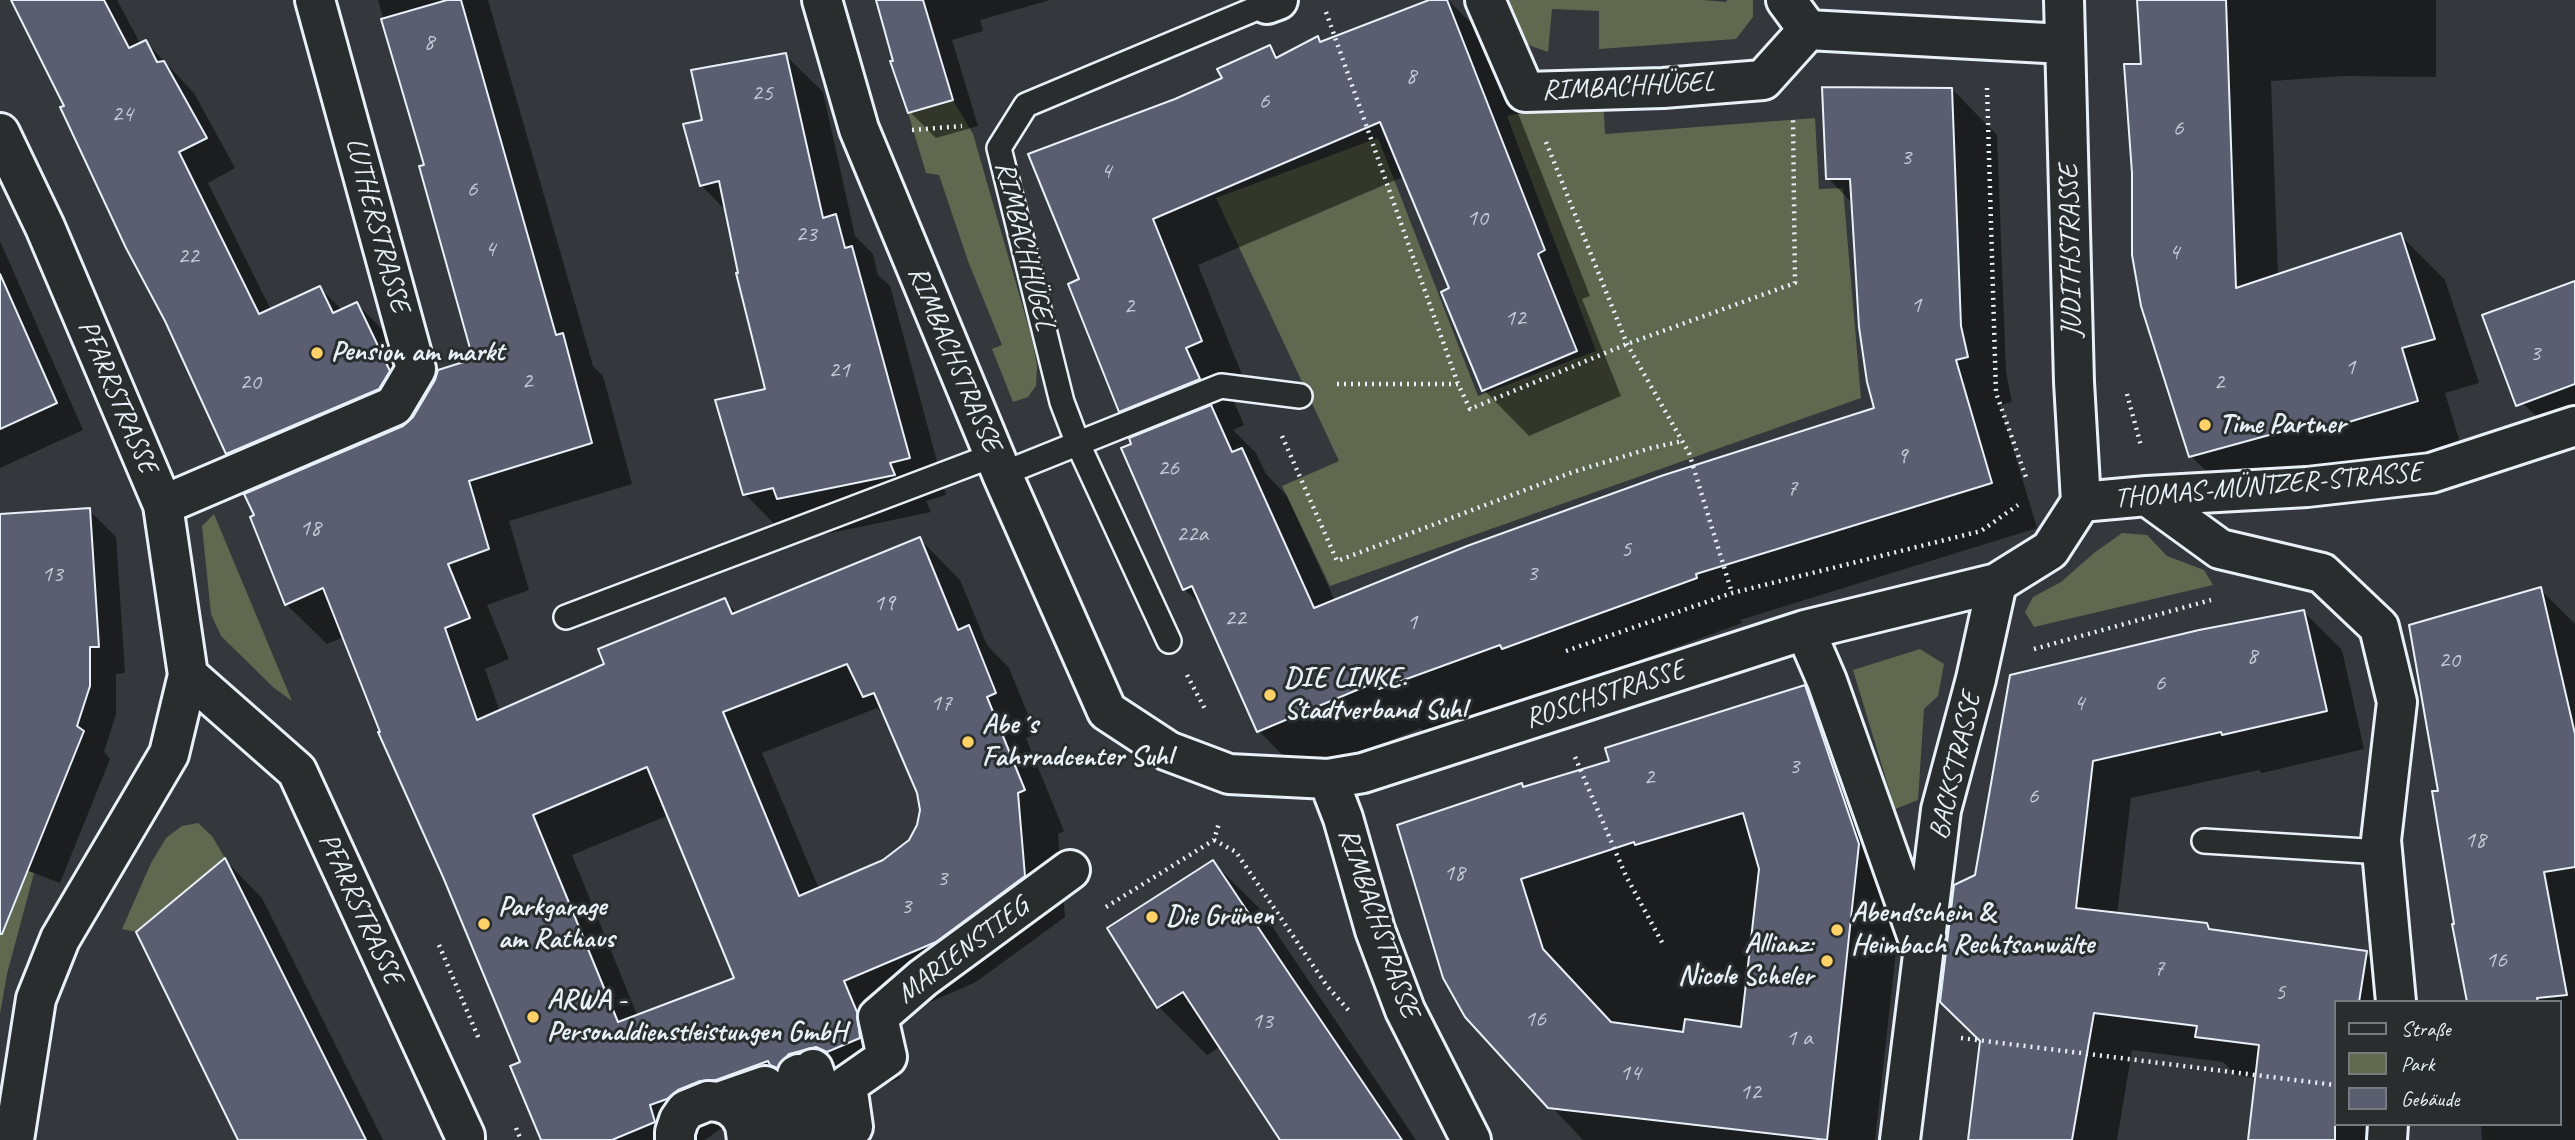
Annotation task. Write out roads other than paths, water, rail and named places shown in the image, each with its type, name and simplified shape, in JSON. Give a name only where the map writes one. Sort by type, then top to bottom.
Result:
[{"type":"street","name":"LUTHERSTRASSE","points":[[163,505],[394,406],[416,369],[315,0]]},
{"type":"street","name":"RIMBACHSTRASSE","points":[[822,0],[857,121],[998,465],[1107,711]]},
{"type":"street","name":"RIMBACHHÜGEL","points":[[1485,0],[1525,92],[1663,88],[1763,79],[1795,26]]},
{"type":"street","name":"JUDITHSTRASSE","points":[[2064,0],[2074,382],[2081,502]]},
{"type":"street","points":[[1795,26],[2064,44]]},
{"type":"street","name":"PFARRSTRASSE","points":[[0,132],[45,227],[163,505],[188,675],[169,754],[60,939],[36,999],[14,1140]]},
{"type":"street","name":"THOMAS-MÜNTZER-STRASSE","points":[[2081,502],[2150,495],[2307,487],[2431,473],[2575,426]]},
{"type":"street","points":[[2150,495],[2220,550],[2322,573],[2379,627],[2397,702],[2381,840],[2396,1000]]},
{"type":"street","name":"ROSCHSTRASSE","points":[[1107,711],[1168,751],[1229,774],[1328,779],[1363,773],[1805,630],[1997,583],[2050,550],[2081,502]]},
{"type":"street","name":"BACKSTRASSE","points":[[1899,1140],[1941,810],[1976,679],[1997,583]]},
{"type":"street","name":"BACKSTRASSE","points":[[1805,630],[1827,681],[1922,949]]},
{"type":"street","name":"PFARRSTRASSE","points":[[188,675],[297,771],[465,1140]]},
{"type":"street","name":"RIMBACHSTRASSE","points":[[1328,779],[1343,818],[1375,930],[1405,1010],[1471,1140]]},
{"type":"street","name":"MARIENSTIEG","points":[[871,1049],[878,1017],[923,978],[1070,870]]},
{"type":"street","points":[[871,1049],[887,1057],[847,1085],[852,1127],[835,1133],[805,1072],[871,1049]]},
{"type":"street","points":[[805,1072],[805,1140]]},
{"type":"street","points":[[719,1102],[765,1086],[786,1140]]},
{"type":"street","points":[[676,1140],[679,1121],[686,1110],[708,1101],[730,1106],[739,1114],[746,1125],[747,1140]]},
{"type":"lane","name":"RIMBACHHÜGEL","points":[[1169,641],[1078,444],[1062,402],[999,148],[1026,105],[1270,1]]},
{"type":"lane","points":[[566,617],[998,465],[1078,444],[1221,386],[1300,396]]},
{"type":"lane","points":[[2204,841],[2382,852]]},
{"type":"place","name":"Pension am markt","points":[[317,353]]},
{"type":"place","name":"Time Partner","points":[[2205,425]]},
{"type":"place","name":"DIE LINKE. Stadtverband Suhl","points":[[1270,695]]},
{"type":"place","name":"Abe´s Fahrradcenter Suhl","points":[[968,742]]},
{"type":"place","name":"Die Grünen","points":[[1152,917]]},
{"type":"place","name":"Parkgarage am Rathaus","points":[[484,924]]},
{"type":"place","name":"Abendschein & Heimbach Rechtsanwälte","points":[[1837,930]]},
{"type":"place","name":"Allianz: Nicole Scheler","points":[[1827,961]]},
{"type":"place","name":"ARWA - Personaldienstleistungen GmbH","points":[[533,1017]]}]
